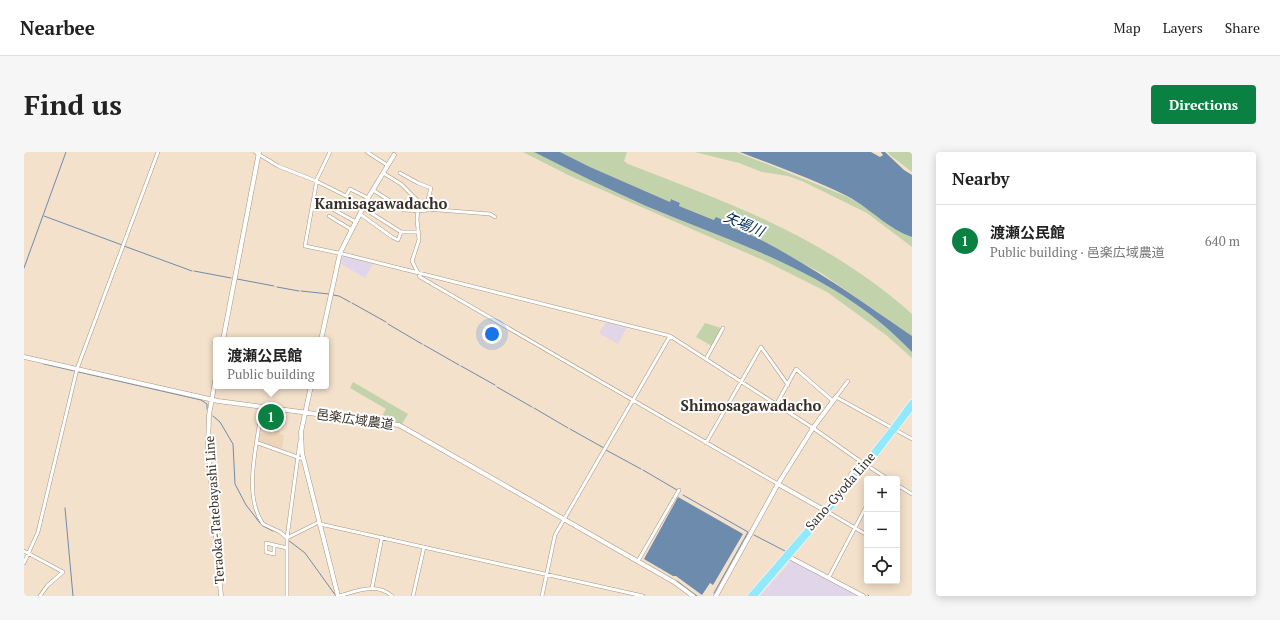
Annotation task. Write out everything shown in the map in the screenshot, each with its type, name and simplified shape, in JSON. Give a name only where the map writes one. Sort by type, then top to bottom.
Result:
[{"type":"main road","name":"Sano-Gyoda Line","points":[[755,596],[789,557],[907,412],[911,405]]},
{"type":"main road","name":"Sano-Gyoda Line","points":[[750,596],[826,511],[862,463],[892,430]]},
{"type":"street","points":[[24,563],[38,532],[77,369],[158,152]]},
{"type":"street","points":[[330,152],[316,181],[305,246],[340,253],[670,336],[813,428],[862,463],[850,475]]},
{"type":"street","points":[[367,152],[388,165]]},
{"type":"street","points":[[224,337],[258,153],[278,166],[316,181],[346,196],[350,188],[368,198]]},
{"type":"street","points":[[322,337],[340,253],[368,198],[394,153]]},
{"type":"street","points":[[383,173],[401,184],[426,209]]},
{"type":"street","points":[[400,173],[432,188],[426,209]]},
{"type":"street","points":[[373,190],[404,210],[425,211],[426,209],[490,214],[495,217]]},
{"type":"street","points":[[314,199],[356,222]]},
{"type":"street","points":[[419,202],[419,240],[412,259],[416,272],[420,277],[864,533]]},
{"type":"street","points":[[363,208],[401,232],[418,232]]},
{"type":"street","points":[[360,214],[398,240],[401,232]]},
{"type":"street","points":[[329,216],[352,230]]},
{"type":"street","points":[[706,359],[723,328]]},
{"type":"street","points":[[542,596],[555,535],[670,336]]},
{"type":"street","points":[[706,443],[763,346],[788,385]]},
{"type":"street","name":"邑楽広域農道","points":[[24,357],[212,400],[403,426],[674,582],[693,596]]},
{"type":"street","points":[[776,404],[796,369],[834,399],[912,439]]},
{"type":"street","points":[[716,596],[778,484],[813,428],[848,381]]},
{"type":"street","name":"Teraoka-Tatebayashi Line","points":[[214,389],[209,424],[208,456],[221,596]]},
{"type":"street","points":[[287,596],[287,538],[297,457],[310,389]]},
{"type":"street","points":[[262,406],[252,484],[256,511],[263,524],[280,532],[287,538]]},
{"type":"street","points":[[301,439],[303,460],[339,596],[372,588],[385,590],[392,596]]},
{"type":"street","points":[[258,443],[303,460]]},
{"type":"street","points":[[871,468],[883,476]]},
{"type":"street","points":[[900,487],[912,494]]},
{"type":"street","points":[[638,561],[679,490]]},
{"type":"street","points":[[829,577],[864,511]]},
{"type":"street","points":[[287,538],[320,523],[643,596]]},
{"type":"street","points":[[372,588],[382,537]]},
{"type":"street","points":[[274,545],[287,548]]},
{"type":"street","points":[[413,596],[424,546]]},
{"type":"street","points":[[24,551],[63,572],[47,586],[40,596]]},
{"type":"street","points":[[789,557],[863,596]]},
{"type":"shaded area","points":[[343,255],[372,262],[373,264],[365,278],[339,263]]},
{"type":"shaded area","points":[[606,322],[627,327],[618,344],[599,333]]},
{"type":"shaded area","points":[[263,409],[282,412],[279,434],[284,435],[282,451],[259,442],[260,433],[274,434],[274,428],[261,426]]},
{"type":"shaded area","points":[[792,560],[860,596],[760,596]]},
{"type":"green space","points":[[523,152],[534,152],[632,200],[753,249],[821,282],[853,302],[883,325],[912,352],[912,358],[886,335],[827,292],[765,261],[568,175]]},
{"type":"green space","points":[[560,152],[627,152],[624,161],[628,164],[741,209],[812,244],[846,264],[880,287],[912,314],[912,336],[821,273],[749,234],[750,232],[731,227],[732,224],[717,218],[715,220],[679,206],[680,203],[672,199],[670,202],[590,167]]},
{"type":"green space","points":[[695,152],[736,152],[848,197],[870,210],[900,232],[912,237],[912,247],[867,213],[802,181],[788,176],[762,172],[739,163]]},
{"type":"green space","points":[[888,152],[912,152],[912,172],[890,155]]},
{"type":"green space","points":[[705,323],[721,328],[712,346],[696,337]]},
{"type":"green space","points":[[353,382],[408,414],[402,424],[380,420],[386,409],[350,388]]},
{"type":"water","points":[[534,152],[560,152],[590,167],[670,202],[671,199],[680,203],[679,206],[714,220],[716,217],[732,224],[731,227],[739,230],[741,227],[750,231],[749,234],[811,268],[912,336],[912,352],[883,325],[853,302],[821,282],[753,249],[632,200]]},
{"type":"water","points":[[740,152],[871,152],[880,157],[883,155],[881,152],[885,152],[904,170],[912,175],[912,237],[887,224],[847,196],[807,178]]},
{"type":"water","points":[[678,497],[743,534],[713,585],[710,583],[702,595],[676,576],[673,576],[644,559]]},
{"type":"waterway","points":[[24,268],[66,152]]},
{"type":"waterway","points":[[44,216],[122,245]]},
{"type":"waterway","points":[[124,246],[192,271]]},
{"type":"waterway","points":[[194,271],[231,278]]},
{"type":"waterway","points":[[237,279],[274,286]]},
{"type":"waterway","points":[[277,287],[299,291]]},
{"type":"waterway","points":[[301,291],[329,294]]},
{"type":"waterway","points":[[333,295],[339,296],[350,302]]},
{"type":"waterway","points":[[352,303],[386,322]]},
{"type":"waterway","points":[[388,324],[422,344]]},
{"type":"waterway","points":[[424,345],[459,365]]},
{"type":"waterway","points":[[44,364],[201,400],[207,404],[207,409]]},
{"type":"waterway","points":[[461,366],[495,385]]},
{"type":"waterway","points":[[497,387],[532,407]]},
{"type":"waterway","points":[[534,408],[568,428]]},
{"type":"waterway","points":[[213,416],[220,422],[233,444],[235,484],[246,505],[260,523]]},
{"type":"waterway","points":[[570,429],[604,448]]},
{"type":"waterway","points":[[606,450],[641,469]]},
{"type":"waterway","points":[[643,470],[677,490]]},
{"type":"waterway","points":[[683,495],[748,532],[714,593]]},
{"type":"waterway","points":[[65,508],[73,596]]},
{"type":"waterway","points":[[263,526],[273,531]]},
{"type":"waterway","points":[[583,532],[617,551]]},
{"type":"waterway","points":[[754,535],[785,551]]},
{"type":"waterway","points":[[288,540],[305,553],[336,596]]},
{"type":"waterway","points":[[677,581],[697,596]]},
{"type":"place","name":"渡瀬公民館","points":[[271,417]]},
{"type":"district","name":"Kamisagawadacho","points":[[381,204]]},
{"type":"district","name":"Shimosagawadacho","points":[[751,406]]},
{"type":"water label","name":"矢場川","points":[[744,224]]}]
